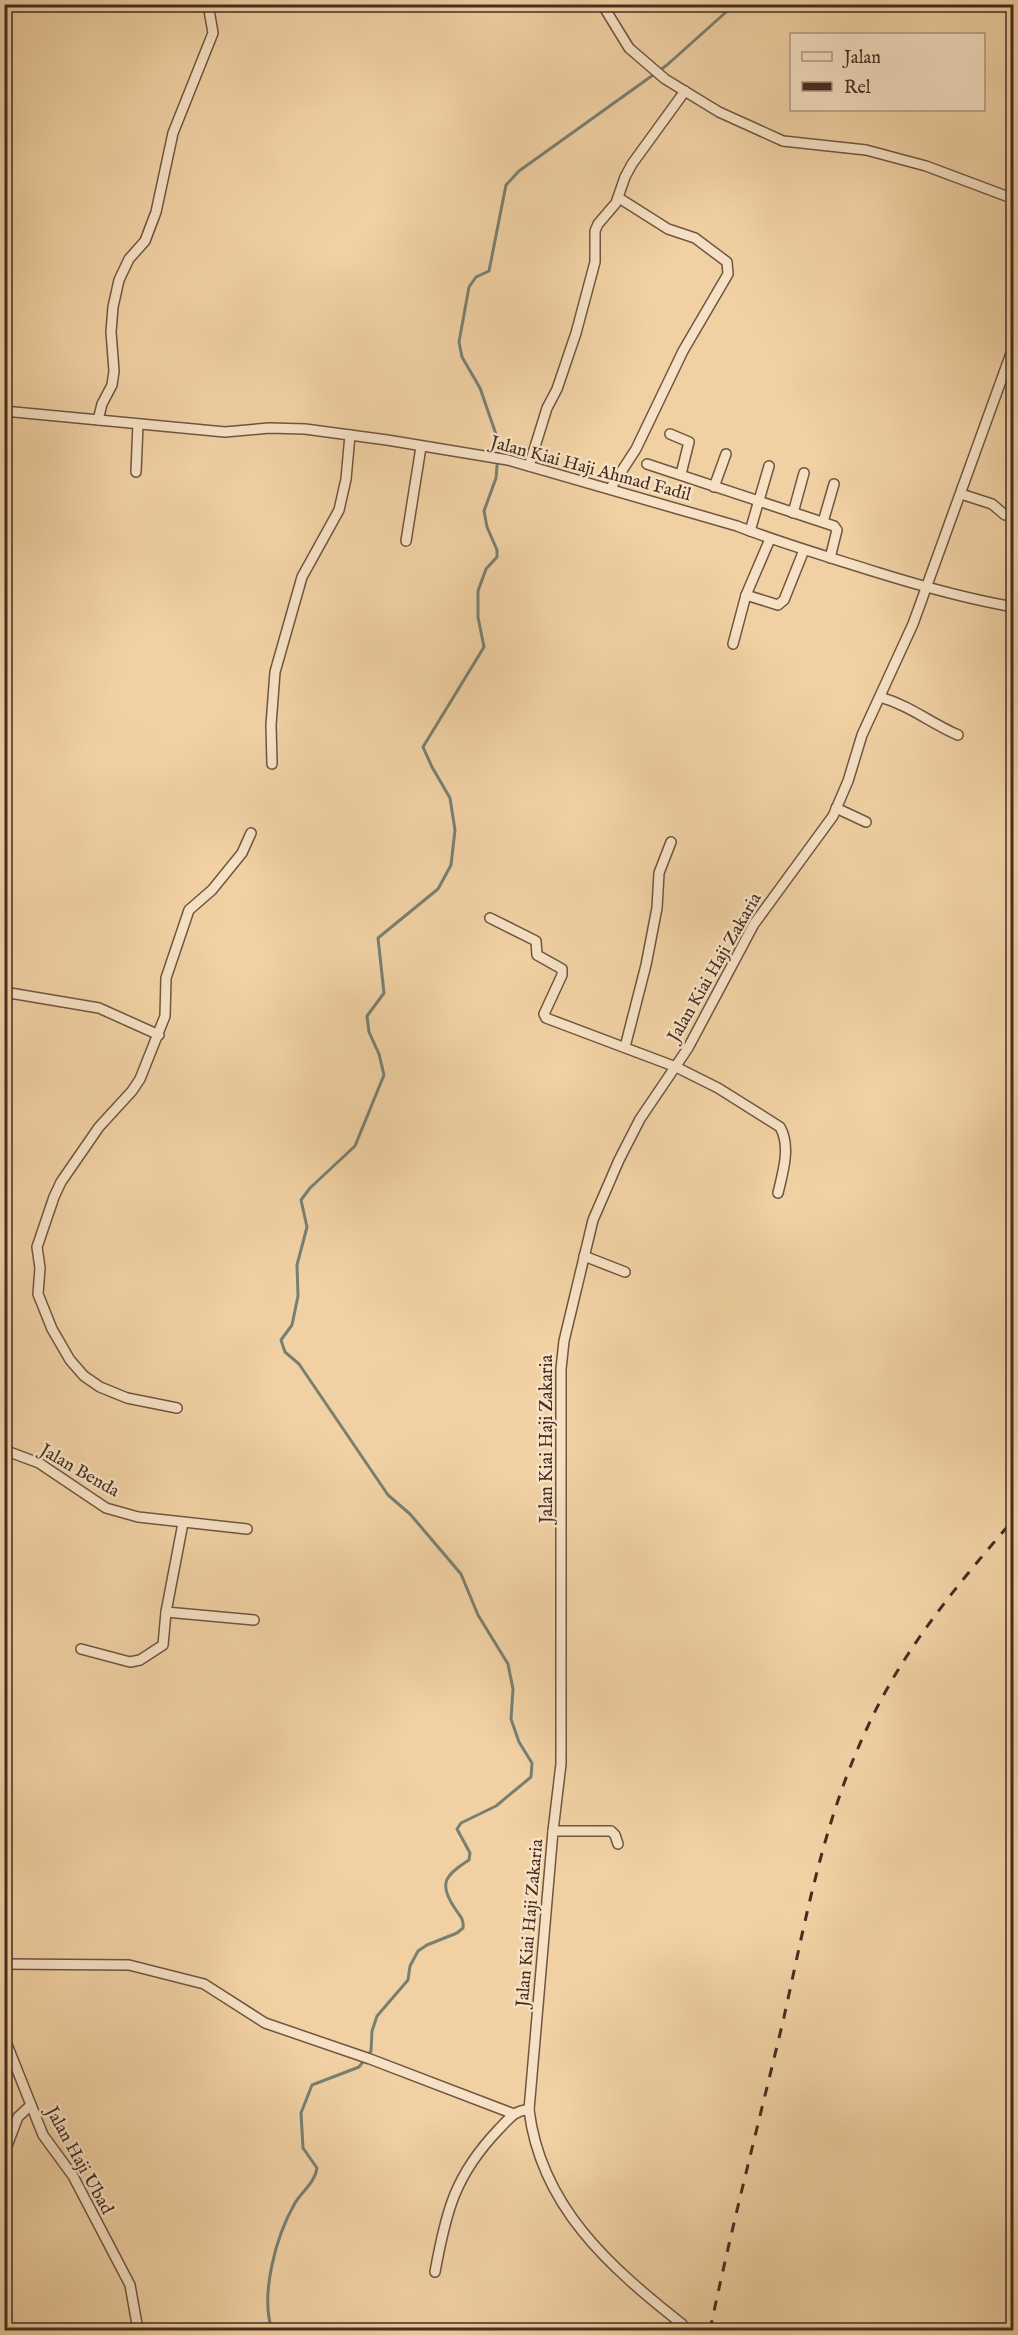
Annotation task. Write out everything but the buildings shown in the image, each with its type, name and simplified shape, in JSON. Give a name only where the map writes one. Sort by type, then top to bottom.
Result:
[{"type":"street","points":[[98,420],[102,404],[112,385],[114,371],[111,332],[113,307],[119,280],[129,260],[145,241],[156,212],[173,133],[213,33],[208,4]]},
{"type":"street","points":[[602,4],[629,48],[665,79],[719,112],[783,141],[866,150],[926,166],[1014,199]]},
{"type":"street","points":[[529,466],[576,333],[595,262],[595,231],[619,198],[625,177],[632,164],[685,91]]},
{"type":"street","points":[[610,489],[636,449],[684,351],[729,269],[727,262],[694,238],[668,229],[619,198]]},
{"type":"street","name":"Jalan Kiai Haji Zakaria","points":[[682,2324],[643,2293],[579,2228],[555,2191],[535,2141],[529,2109],[561,1764],[561,1361],[569,1315],[593,1220],[606,1186],[640,1119],[676,1066],[754,924],[836,808],[848,781],[862,735],[899,658],[1013,350]]},
{"type":"street","name":"Jalan Kiai Haji Ahmad Fadil","points":[[4,411],[225,432],[269,428],[305,429],[508,460],[750,531],[804,550],[926,586],[981,601],[1014,607]]},
{"type":"street","points":[[136,472],[138,424]]},
{"type":"street","points":[[670,434],[689,442],[681,474]]},
{"type":"street","points":[[272,764],[271,725],[275,672],[302,577],[339,510],[346,479],[350,435]]},
{"type":"street","points":[[406,541],[421,447]]},
{"type":"street","points":[[714,487],[726,454]]},
{"type":"street","points":[[647,464],[834,526],[837,530],[830,558]]},
{"type":"street","points":[[750,531],[769,466]]},
{"type":"street","points":[[793,513],[804,473]]},
{"type":"street","points":[[823,522],[834,484]]},
{"type":"street","points":[[961,494],[992,504],[1005,515]]},
{"type":"street","points":[[733,644],[746,595],[770,539]]},
{"type":"street","points":[[746,595],[770,604],[782,603],[804,550]]},
{"type":"street","points":[[880,697],[915,710],[933,723],[958,735]]},
{"type":"street","points":[[836,808],[866,822]]},
{"type":"street","points":[[177,1408],[127,1398],[100,1387],[84,1376],[70,1360],[52,1329],[38,1294],[40,1268],[37,1247],[54,1197],[71,1167],[99,1127],[136,1086],[165,1016],[166,978],[189,910],[212,890],[242,853],[251,832]]},
{"type":"street","points":[[625,1047],[648,956],[657,908],[659,873],[671,842]]},
{"type":"street","points":[[490,918],[536,941],[537,955],[562,969],[562,975],[544,1014],[546,1018],[676,1066],[718,1088],[780,1127],[786,1137],[784,1169],[778,1193]]},
{"type":"street","points":[[4,992],[99,1008],[159,1035]]},
{"type":"street","points":[[584,1256],[625,1272]]},
{"type":"street","name":"Jalan Benda","points":[[4,1450],[39,1463],[106,1508],[138,1517],[246,1529]]},
{"type":"street","points":[[81,1649],[130,1662],[137,1661],[163,1645],[166,1612],[183,1523]]},
{"type":"street","points":[[166,1612],[254,1620]]},
{"type":"street","points":[[553,1831],[611,1831],[618,1844]]},
{"type":"street","points":[[4,1964],[129,1965],[204,1984],[265,2023],[366,2057],[513,2114]]},
{"type":"street","name":"Jalan Haji Ubad","points":[[4,2037],[43,2134],[74,2176],[130,2285],[138,2331]]},
{"type":"street","points":[[4,2154],[18,2117],[30,2105]]},
{"type":"street","points":[[435,2272],[442,2230],[454,2194],[475,2157],[513,2114],[521,2109],[529,2109]]},
{"type":"waterway","points":[[272,2330],[268,2300],[276,2248],[288,2216],[314,2178],[317,2168],[303,2148],[301,2113],[312,2085],[359,2067],[371,2051],[372,2031],[377,2016],[408,1980],[410,1966],[418,1951],[463,1928],[462,1919],[450,1901],[446,1887],[449,1876],[469,1860],[470,1853],[457,1829],[461,1823],[496,1806],[531,1777],[532,1763],[519,1742],[511,1719],[513,1689],[508,1664],[478,1615],[461,1574],[410,1514],[388,1495],[299,1364],[285,1352],[281,1340],[292,1325],[298,1296],[297,1265],[307,1227],[301,1200],[310,1188],[355,1146],[384,1075],[379,1054],[369,1032],[367,1016],[384,993],[378,938],[438,889],[451,865],[455,830],[450,798],[423,747],[484,647],[478,617],[478,591],[486,569],[497,557],[497,550],[487,527],[484,511],[496,478],[499,443],[480,388],[462,357],[459,342],[469,287],[476,277],[489,271],[506,185],[519,171],[667,65],[735,4]]},
{"type":"railway","points":[[710,2330],[809,1906],[839,1796],[882,1697],[915,1643],[953,1592],[1014,1519]]}]
